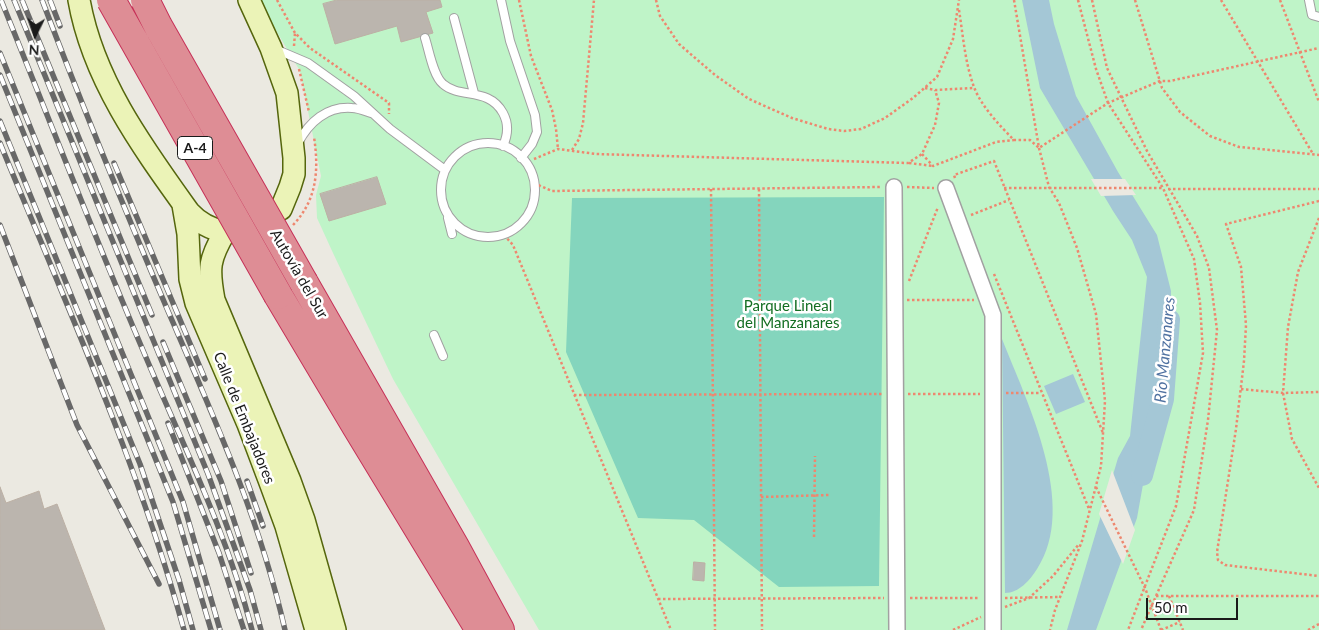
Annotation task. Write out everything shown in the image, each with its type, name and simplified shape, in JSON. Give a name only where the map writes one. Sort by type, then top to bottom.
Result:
[{"type":"highway","name":"Autovía del Sur","points":[[111,0],[278,295],[356,426]]},
{"type":"highway","name":"Autovía del Sur","points":[[145,0],[304,283],[456,547]]},
{"type":"highway","points":[[356,426],[460,630]]},
{"type":"highway","points":[[356,426],[480,630]]},
{"type":"highway","points":[[456,547],[500,630]]},
{"type":"highway","points":[[456,547],[514,630]]},
{"type":"main road","points":[[80,0],[90,42],[116,99],[145,150],[184,205]]},
{"type":"main road","points":[[249,0],[271,48],[287,93],[294,151],[294,174],[281,209]]},
{"type":"main road","name":"Calle de Embajadores","points":[[184,205],[202,224],[226,232],[212,257],[210,275],[214,300],[290,480],[304,520],[336,630]]},
{"type":"main road","name":"Calle de Embajadores","points":[[184,205],[188,234],[190,279],[196,303],[248,424],[271,485],[286,526],[316,630]]},
{"type":"street","points":[[952,185],[993,315],[998,393],[993,630]]},
{"type":"street","points":[[894,187],[898,300],[896,394],[897,630]]},
{"type":"lane","points":[[501,0],[510,41],[535,115],[537,132],[524,160]]},
{"type":"lane","points":[[1309,0],[1312,15],[1319,17]]},
{"type":"lane","points":[[454,18],[474,93]]},
{"type":"lane","points":[[425,38],[438,79],[444,86],[474,93],[489,99],[499,106],[506,118],[507,137],[504,146]]},
{"type":"lane","points":[[271,48],[308,63],[354,96],[390,128],[445,170]]},
{"type":"lane","points":[[294,151],[305,129],[318,118],[333,110],[353,108],[375,115]]},
{"type":"lane","points":[[448,216],[458,227],[470,235],[482,238],[504,235],[518,227],[529,214],[534,199],[534,183],[531,172],[524,160],[514,151],[504,146],[483,143],[468,147],[454,157],[445,170],[440,185],[441,201],[448,216],[452,234]]},
{"type":"lane","points":[[434,335],[443,356]]},
{"type":"path","points":[[277,0],[295,33],[310,48],[389,103],[389,114],[385,122]]},
{"type":"path","points":[[519,0],[531,56],[552,110],[558,148]]},
{"type":"path","points":[[572,150],[580,140],[584,123],[594,0]]},
{"type":"path","points":[[656,0],[660,16],[679,44],[715,75],[749,99],[792,118],[828,129],[844,131],[861,129],[884,118],[937,77],[953,39],[959,10]]},
{"type":"path","points":[[959,0],[967,58],[974,88],[997,123],[1014,140]]},
{"type":"path","points":[[1014,0],[1039,148],[1049,187],[1059,203],[1077,248],[1096,314],[1105,401],[1101,466],[1082,541],[1060,597],[1050,630]]},
{"type":"path","points":[[1078,0],[1096,69],[1108,103],[1162,188],[1194,259],[1200,304],[1203,353],[1176,506],[1128,630]]},
{"type":"path","points":[[1092,0],[1107,68],[1147,151],[1197,236],[1209,268],[1217,330],[1208,420],[1194,510],[1141,630]]},
{"type":"path","points":[[1134,0],[1162,88],[1180,112],[1210,136],[1239,147],[1319,155]]},
{"type":"path","points":[[1220,0],[1313,154]]},
{"type":"path","points":[[1280,0],[1319,102]]},
{"type":"path","points":[[1039,148],[1108,103],[1160,81],[1170,81],[1319,48]]},
{"type":"path","points":[[925,88],[935,90],[974,88]]},
{"type":"path","points":[[908,163],[922,154],[935,125],[939,103],[935,90]]},
{"type":"path","points":[[524,160],[558,148],[596,154],[908,163],[933,166],[996,142],[1030,140],[1039,148]]},
{"type":"path","points":[[922,154],[933,166]]},
{"type":"path","points":[[987,300],[898,300],[952,185],[954,175],[994,161],[1103,433]]},
{"type":"path","points":[[534,183],[552,191],[952,185]]},
{"type":"path","points":[[759,188],[762,630]]},
{"type":"path","points":[[1004,188],[1319,189]]},
{"type":"path","points":[[711,189],[715,630]]},
{"type":"path","points":[[967,207],[970,215],[1009,200]]},
{"type":"path","points":[[1319,201],[1226,224],[1241,267],[1246,325],[1241,389],[1217,552],[1218,560],[1225,565],[1319,576]]},
{"type":"path","points":[[1319,218],[1298,272],[1288,327],[1283,393],[1292,439],[1319,488]]},
{"type":"path","points":[[504,235],[513,245],[671,630]]},
{"type":"path","points":[[992,268],[1089,509]]},
{"type":"path","points":[[1241,389],[1283,393],[1319,392]]},
{"type":"path","points":[[574,395],[1041,393]]},
{"type":"path","points":[[814,537],[815,456]]},
{"type":"path","points":[[1096,485],[1144,588],[1161,630],[1180,622]]},
{"type":"path","points":[[761,497],[829,495]]},
{"type":"path","points":[[953,630],[993,605],[1029,598],[1053,576],[1082,541]]},
{"type":"path","points":[[1156,596],[1319,596]]},
{"type":"path","points":[[1169,596],[1183,630]]},
{"type":"path","points":[[658,599],[898,598],[993,605],[1029,598],[1060,597]]},
{"type":"path","points":[[1308,630],[1319,624]]},
{"type":"green space","name":"Parque Lineal del Manzanares","points":[[258,0],[1319,0],[1319,630],[539,630],[393,379],[317,218],[316,195],[321,176],[300,71]]},
{"type":"green space","points":[[884,197],[879,586],[779,587],[694,520],[638,518],[566,352],[572,198]]},
{"type":"water","points":[[1022,0],[1049,0],[1054,24],[1076,96],[1118,172],[1157,235],[1171,291],[1170,333],[1137,518],[1096,630],[1067,630],[1118,458],[1130,436],[1147,277],[1132,240],[1040,88]]},
{"type":"water","points":[[1002,339],[1024,393],[1045,454],[1051,485],[1053,515],[1049,544],[1037,569],[1015,591],[1005,593]]},
{"type":"water","points":[[1073,374],[1085,402],[1056,414],[1044,386]]},
{"type":"pier","points":[[1091,179],[1125,179],[1136,195],[1101,196]]},
{"type":"pier","points":[[1112,470],[1135,530],[1123,564],[1099,514]]},
{"type":"building","points":[[337,0],[440,0],[442,7],[426,12],[433,33],[401,42],[397,26],[335,44],[323,4]]},
{"type":"building","points":[[377,177],[386,204],[329,221],[320,194]]},
{"type":"building","points":[[0,487],[6,503],[39,491],[44,509],[57,504],[105,630],[0,630]]},
{"type":"building","points":[[694,562],[705,563],[704,581],[693,580]]},
{"type":"waterway","name":"Río Manzanares","points":[[1142,475],[1163,399],[1169,320]]},
{"type":"railway","points":[[1,0],[106,261],[216,522],[230,558],[252,630]]},
{"type":"railway","points":[[14,0],[208,474],[250,590],[261,630]]},
{"type":"railway","points":[[22,0],[152,315]]},
{"type":"railway","points":[[42,0],[119,195],[234,468],[275,589],[285,630]]},
{"type":"railway","points":[[50,0],[60,26]]},
{"type":"railway","points":[[0,53],[183,502],[220,630]]},
{"type":"railway","points":[[0,75],[173,502],[211,630]]},
{"type":"railway","points":[[0,121],[140,464],[179,580],[193,630]]},
{"type":"railway","points":[[0,143],[100,384],[145,506],[184,630]]},
{"type":"railway","points":[[114,163],[205,379]]},
{"type":"railway","points":[[0,225],[77,425],[159,584]]},
{"type":"railway","points":[[163,342],[221,481],[251,573]]},
{"type":"railway","points":[[168,423],[219,553],[244,630]]},
{"type":"railway","points":[[247,481],[263,526]]}]
